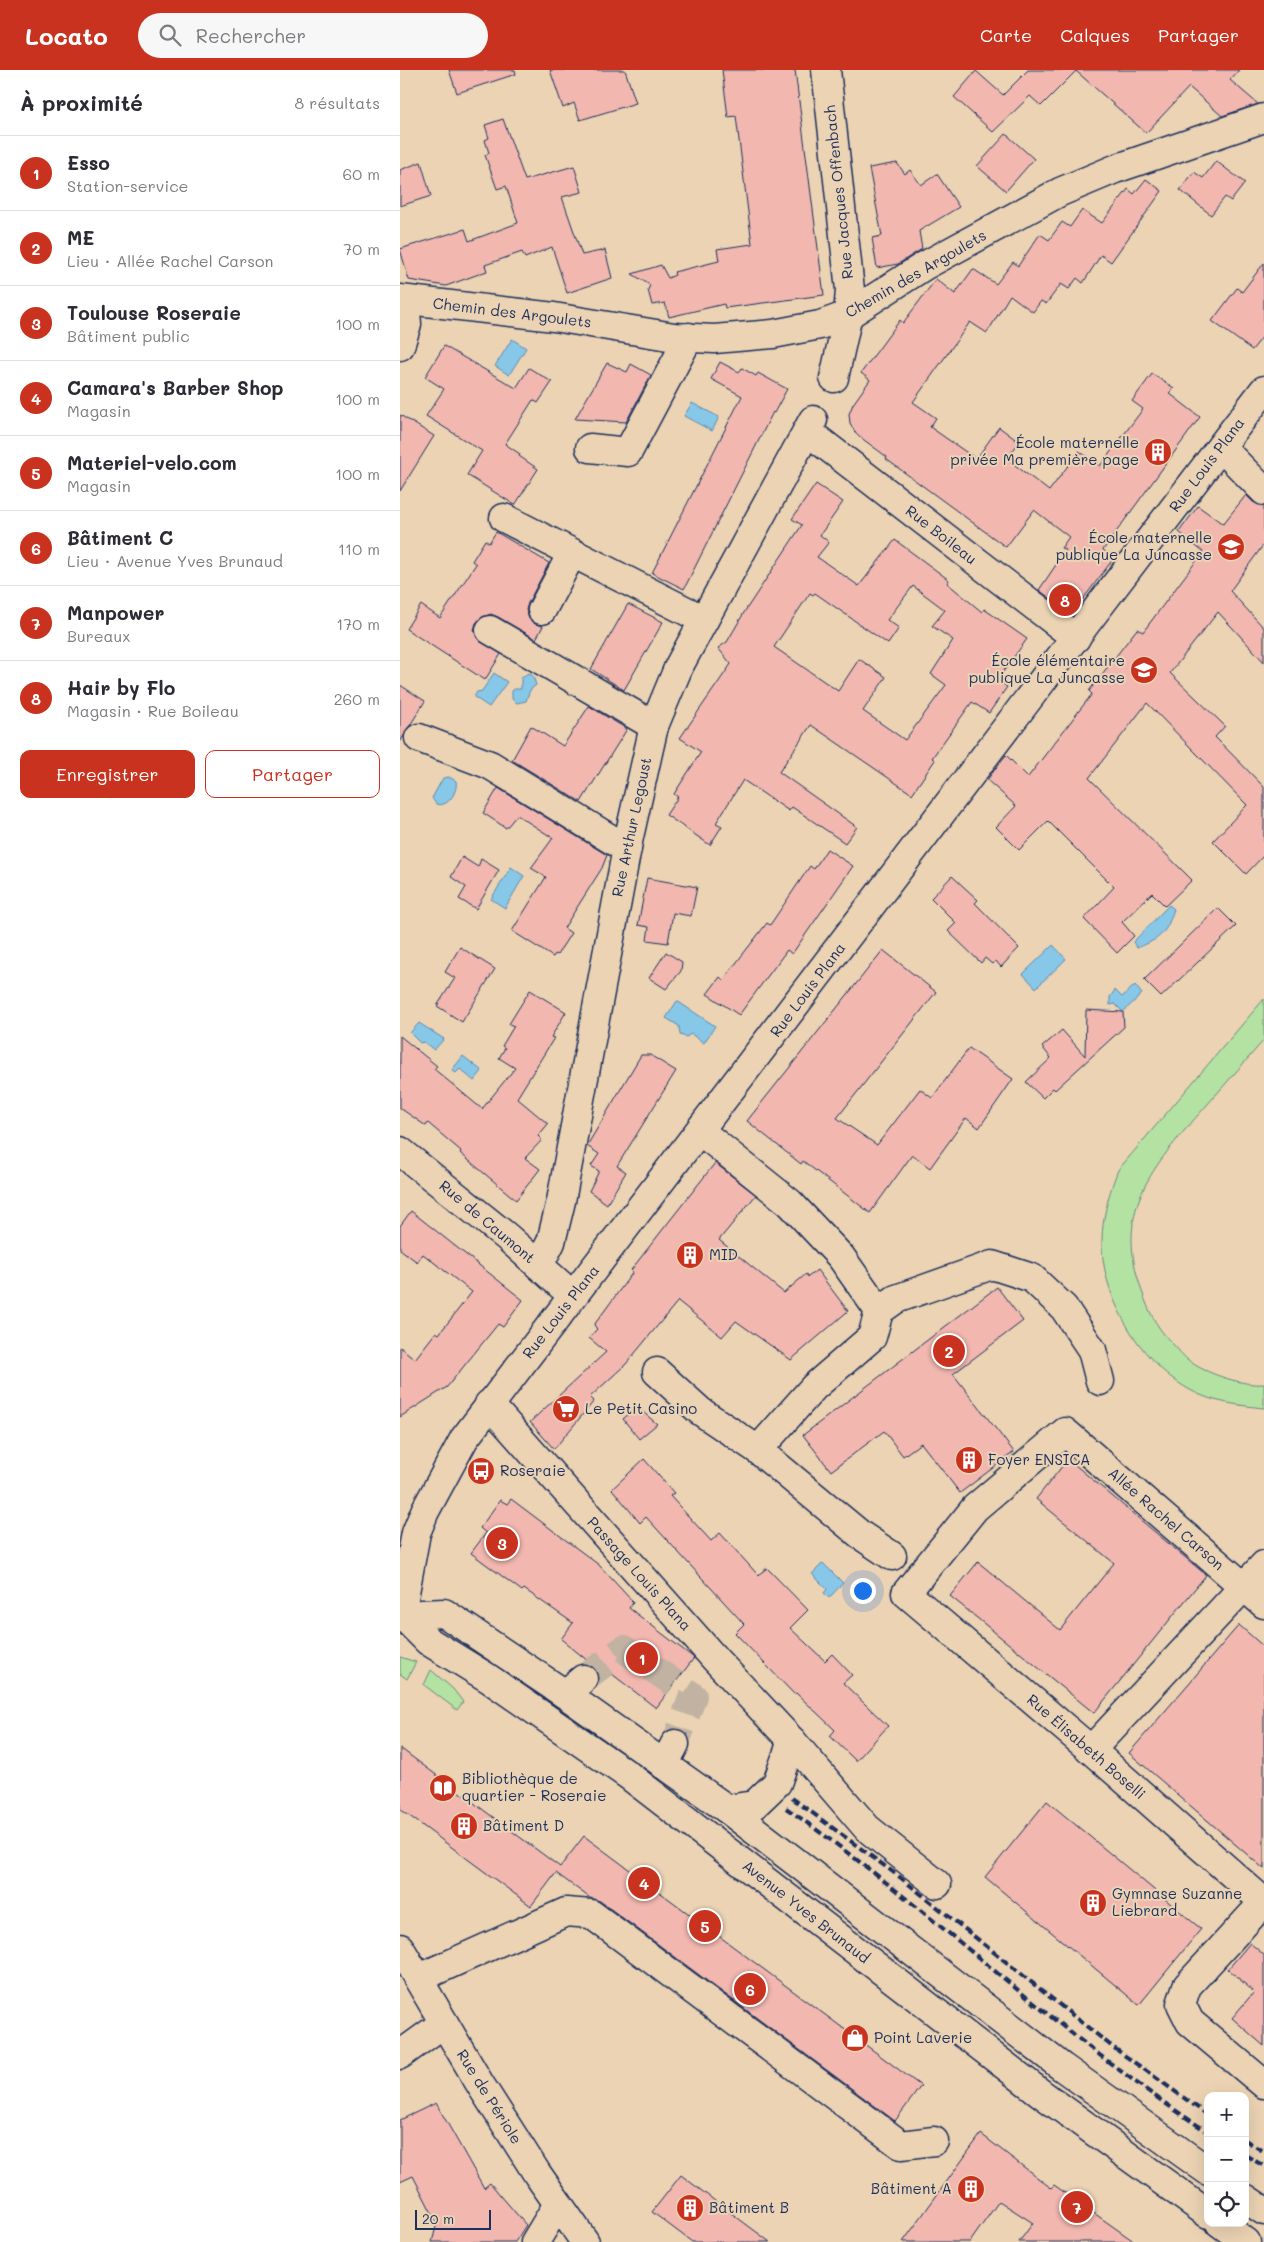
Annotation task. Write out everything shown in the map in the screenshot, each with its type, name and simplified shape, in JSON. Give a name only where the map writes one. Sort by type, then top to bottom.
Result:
[{"type":"street","name":"Rue Jacques Offenbach","points":[[826,70],[850,290],[848,315]]},
{"type":"street","name":"Chemin des Argoulets","points":[[403,299],[554,316],[689,337],[714,339],[773,334],[820,326],[848,315],[924,266],[1060,192],[1116,169],[1264,118]]},
{"type":"street","points":[[400,346],[407,324],[403,299]]},
{"type":"street","points":[[834,378],[848,315]]},
{"type":"street","points":[[590,448],[628,452],[689,337]]},
{"type":"street","name":"Rue Louis Plana","points":[[401,1614],[408,1530],[425,1511],[464,1438],[1264,390]]},
{"type":"street","name":"Rue Arthur Legoust","points":[[539,1265],[551,1242],[561,1201],[627,849],[654,726],[679,666],[810,426]]},
{"type":"street","name":"Rue Boileau","points":[[810,426],[1076,638]]},
{"type":"street","points":[[1221,447],[1264,492]]},
{"type":"street","points":[[504,518],[704,620]]},
{"type":"street","points":[[542,610],[572,553]]},
{"type":"street","points":[[490,630],[654,726]]},
{"type":"street","points":[[418,738],[490,765],[627,849]]},
{"type":"street","points":[[700,1131],[790,1203],[841,1257],[878,1311]]},
{"type":"street","name":"Rue de Caumont","points":[[400,1151],[539,1265],[573,1296]]},
{"type":"street","points":[[758,1450],[814,1387],[872,1337],[878,1311],[896,1299],[992,1265],[1032,1278],[1064,1308],[1092,1350],[1100,1380]]},
{"type":"street","points":[[657,1372],[700,1411],[758,1450],[862,1536],[892,1556]]},
{"type":"street","name":"Passage Louis Plana","points":[[489,1404],[716,1660],[792,1741],[867,1828],[937,1884]]},
{"type":"street","name":"Rue Élisabeth Boselli","points":[[1065,1432],[975,1508],[906,1593],[1091,1750],[1264,1902]]},
{"type":"street","name":"Allée Rachel Carson","points":[[1065,1432],[1254,1595]]},
{"type":"street","points":[[1091,1750],[1254,1595],[1264,1565]]},
{"type":"street","points":[[401,1614],[444,1613],[574,1687],[669,1754],[727,1809],[1062,2067],[1204,2168]]},
{"type":"street","name":"Avenue Yves Brunaud","points":[[401,1614],[428,1641],[488,1678],[628,1776],[1042,2094],[1204,2211]]},
{"type":"street","points":[[727,1809],[754,1805],[777,1783],[792,1741]]},
{"type":"street","points":[[1264,1902],[1187,1986],[1181,2004],[1190,2022],[1264,2084]]},
{"type":"street","points":[[419,1978],[566,1912],[591,1914],[901,2145],[934,2141]]},
{"type":"street","name":"Rue de Périole","points":[[400,1948],[480,2084],[558,2204],[586,2242]]},
{"type":"street","points":[[400,2055],[444,2023]]},
{"type":"street","points":[[1249,2201],[1264,2211]]},
{"type":"street","points":[[535,2242],[558,2204]]},
{"type":"street","points":[[1225,2227],[1246,2242]]},
{"type":"green space","points":[[1264,999],[1264,1040],[1182,1133],[1154,1170],[1143,1190],[1136,1210],[1132,1232],[1133,1256],[1139,1282],[1148,1307],[1160,1329],[1183,1356],[1199,1367],[1237,1381],[1264,1384],[1264,1408],[1243,1406],[1208,1398],[1188,1389],[1169,1376],[1152,1360],[1125,1322],[1115,1301],[1107,1280],[1103,1259],[1102,1236],[1110,1191],[1118,1170]]},
{"type":"green space","points":[[400,1657],[416,1662],[407,1679],[400,1674]]},
{"type":"green space","points":[[431,1670],[453,1689],[463,1702],[457,1710],[424,1685]]},
{"type":"water","points":[[512,339],[526,348],[509,375],[495,366]]},
{"type":"water","points":[[692,403],[719,417],[712,431],[684,416]]},
{"type":"water","points":[[494,673],[507,682],[489,707],[474,697],[477,692],[482,691]]},
{"type":"water","points":[[528,673],[533,676],[536,685],[530,690],[526,701],[517,703],[512,699],[512,691],[514,689],[521,689],[521,678]]},
{"type":"water","points":[[449,777],[456,781],[454,794],[444,804],[436,804],[432,798],[443,778]]},
{"type":"water","points":[[511,867],[524,876],[505,908],[491,899]]},
{"type":"water","points":[[1169,905],[1174,909],[1165,930],[1157,938],[1137,948],[1133,942]]},
{"type":"water","points":[[1053,945],[1066,959],[1036,988],[1023,974]]},
{"type":"water","points":[[1135,985],[1142,994],[1123,1012],[1115,1004],[1110,1005],[1110,997],[1115,990],[1122,997]]},
{"type":"water","points":[[677,1001],[715,1026],[704,1043],[691,1034],[686,1037],[680,1035],[679,1026],[666,1018]]},
{"type":"water","points":[[419,1023],[444,1039],[434,1050],[424,1042],[420,1043],[410,1033]]},
{"type":"water","points":[[463,1056],[482,1071],[474,1081],[460,1069],[456,1073],[452,1070]]},
{"type":"water","points":[[823,1563],[843,1583],[829,1598],[824,1593],[827,1589],[812,1574]]},
{"type":"building","points":[[449,70],[515,70],[516,74],[457,93]]},
{"type":"building","points":[[550,70],[625,70],[636,103],[580,120],[574,103],[563,108]]},
{"type":"building","points":[[722,70],[795,70],[824,295],[725,308],[724,304],[669,317],[665,303],[652,305],[648,290],[650,285],[632,274],[661,265],[668,278],[675,275],[674,272],[719,261],[717,249],[752,244],[736,116],[728,117]]},
{"type":"building","points":[[1028,70],[1239,70],[1230,80],[1258,104],[1222,116],[1189,87],[1146,133],[1076,71],[1041,106],[1030,96],[993,132],[954,97],[976,71],[1003,95]]},
{"type":"building","points":[[503,119],[525,180],[574,166],[582,192],[562,197],[582,255],[605,250],[612,278],[567,293],[552,247],[525,258],[522,252],[485,265],[487,271],[446,286],[409,280],[400,249],[465,229],[469,241],[518,223],[506,186],[497,189],[485,155],[489,153],[485,140],[489,138],[485,125]]},
{"type":"building","points":[[1006,134],[1034,159],[1006,191],[977,166]]},
{"type":"building","points":[[1216,161],[1245,183],[1231,201],[1225,197],[1211,215],[1180,190],[1194,172],[1203,178]]},
{"type":"building","points":[[421,162],[431,196],[400,206],[400,170]]},
{"type":"building","points":[[897,163],[905,174],[910,170],[921,185],[937,174],[959,207],[919,231],[922,249],[898,264],[877,268],[872,238],[882,236],[869,168]]},
{"type":"building","points":[[1146,179],[1162,191],[1111,262],[1101,255],[1083,283],[1077,278],[1069,289],[1061,284],[1046,304],[1041,301],[1033,312],[1010,295],[987,333],[970,322],[913,402],[936,418],[930,427],[976,459],[999,427],[1019,442],[1007,459],[1049,491],[1079,451],[1100,466],[1143,409],[1132,401],[1152,374],[1174,388],[1169,393],[1200,417],[1103,550],[1114,558],[1080,603],[1062,607],[1039,590],[1066,550],[1061,548],[1069,537],[1034,510],[1006,547],[886,459],[887,457],[856,434],[850,423],[849,414],[853,404],[870,380],[861,373],[900,320],[903,323],[936,279],[955,294],[973,269],[996,284],[1013,262],[1018,266],[1040,234],[1049,240],[1062,222],[1070,227],[1082,210],[1102,223],[1128,189],[1134,194]]},
{"type":"building","points":[[1264,263],[1264,335],[1252,350],[1212,321],[1237,288],[1242,292]]},
{"type":"building","points":[[444,346],[516,388],[529,368],[552,382],[538,403],[533,400],[505,444],[538,469],[515,505],[467,475],[482,451],[426,416],[444,389],[425,377]]},
{"type":"building","points":[[720,362],[739,372],[742,368],[756,376],[758,373],[787,389],[773,412],[684,589],[652,573],[742,396],[711,379]]},
{"type":"building","points":[[607,363],[627,372],[631,364],[651,375],[626,422],[575,419]]},
{"type":"building","points":[[400,415],[434,436],[400,491]]},
{"type":"building","points":[[816,484],[843,502],[820,535],[829,542],[817,557],[859,586],[895,540],[949,580],[947,583],[982,612],[984,609],[1027,639],[997,680],[1007,687],[989,713],[972,702],[932,758],[935,760],[912,794],[811,725],[779,772],[857,827],[845,843],[792,807],[789,811],[743,780],[716,823],[722,826],[710,845],[666,815],[678,797],[674,794],[701,752],[680,738],[731,664],[718,648],[727,642],[745,611],[802,525],[792,519]],"holes":[[[913,586],[945,610],[932,626],[953,640],[931,674],[946,685],[905,740],[863,711],[886,677],[859,659],[838,691],[774,647],[810,593],[813,595],[815,593],[888,644],[899,628],[887,620]]]},
{"type":"building","points":[[1246,495],[1253,502],[1264,506],[1264,544],[1230,591],[1264,628],[1264,662],[1218,612],[1170,673],[1225,726],[1215,737],[1264,787],[1264,855],[1246,874],[1213,841],[1247,805],[1147,703],[1089,778],[1192,880],[1165,906],[1152,893],[1122,922],[1134,936],[1117,953],[1084,919],[1114,887],[1048,821],[1019,850],[996,827],[1016,806],[987,780],[1006,755],[1028,777],[1092,694],[1089,691],[1137,629],[1143,632],[1203,552],[1179,532],[1198,506],[1223,524]]},
{"type":"building","points":[[496,532],[549,563],[526,610],[529,619],[535,624],[543,626],[536,639],[491,614],[482,617],[476,623],[474,630],[477,638],[501,654],[485,680],[406,629],[421,605],[440,618],[476,564],[472,561],[485,540],[489,543]]},
{"type":"building","points":[[628,604],[663,622],[624,690],[591,669]]},
{"type":"building","points":[[400,685],[425,701],[400,742]]},
{"type":"building","points":[[589,706],[627,729],[581,802],[512,760],[531,726],[563,746]]},
{"type":"building","points":[[498,788],[607,855],[602,868],[564,928],[571,933],[557,955],[555,954],[553,957],[512,931],[546,877],[531,868],[553,838],[517,815],[506,828],[483,813]]},
{"type":"building","points":[[827,849],[853,866],[792,954],[787,950],[739,1015],[707,994],[720,977],[723,980],[767,923],[770,925],[810,866],[814,869]]},
{"type":"building","points":[[462,857],[478,867],[481,859],[499,870],[476,909],[459,899],[466,887],[451,877]]},
{"type":"building","points":[[952,876],[978,900],[975,903],[1019,948],[1001,967],[996,961],[992,964],[985,958],[981,963],[948,931],[956,923],[931,898]]},
{"type":"building","points":[[647,878],[697,887],[691,916],[673,913],[668,943],[647,940],[649,927],[638,925]]},
{"type":"building","points":[[1218,908],[1236,926],[1161,997],[1144,980]]},
{"type":"building","points":[[460,947],[495,969],[462,1022],[437,1006],[455,978],[445,972]]},
{"type":"building","points":[[883,950],[936,992],[837,1118],[877,1145],[920,1089],[932,1098],[969,1048],[1013,1079],[979,1128],[966,1118],[930,1168],[912,1155],[870,1213],[803,1161],[801,1164],[747,1121]]},
{"type":"building","points":[[666,952],[682,962],[681,971],[666,989],[649,978]]},
{"type":"building","points":[[530,990],[566,1012],[551,1037],[554,1038],[517,1098],[548,1124],[538,1136],[542,1140],[525,1158],[540,1169],[516,1200],[460,1153],[461,1151],[428,1123],[426,1126],[400,1108],[400,1036],[437,1066],[434,1069],[482,1109],[515,1068],[499,1058],[505,1048],[502,1046],[514,1026],[509,1024]]},
{"type":"building","points":[[1086,1010],[1123,1012],[1124,1027],[1055,1090],[1053,1088],[1043,1098],[1026,1082],[1051,1058],[1042,1047],[1062,1030],[1085,1056]]},
{"type":"building","points":[[641,1055],[650,1055],[676,1071],[617,1166],[626,1172],[607,1204],[589,1191],[599,1171],[591,1166],[599,1154],[587,1146]]},
{"type":"building","name":"MID","points":[[715,1163],[756,1195],[719,1240],[784,1293],[806,1274],[808,1277],[817,1270],[848,1311],[791,1360],[736,1321],[722,1337],[678,1301],[626,1364],[590,1397],[594,1401],[554,1449],[530,1422],[606,1352],[589,1338],[597,1329],[594,1325],[633,1272],[631,1270]]},
{"type":"building","points":[[411,1211],[523,1300],[503,1327],[498,1324],[447,1387],[400,1417],[400,1347],[415,1359],[436,1332],[439,1334],[472,1292],[423,1254],[417,1262],[400,1249],[400,1226]]},
{"type":"building","points":[[997,1287],[1023,1321],[953,1374],[1014,1452],[960,1493],[921,1443],[903,1456],[884,1431],[831,1471],[803,1435]]},
{"type":"building","points":[[637,1407],[657,1424],[639,1439],[623,1419]]},
{"type":"building","points":[[644,1459],[674,1493],[670,1496],[711,1541],[720,1533],[758,1575],[767,1568],[808,1610],[790,1628],[825,1661],[832,1654],[852,1675],[843,1683],[888,1726],[856,1761],[830,1736],[835,1730],[796,1693],[794,1694],[735,1633],[744,1624],[646,1517],[640,1523],[612,1489]]},
{"type":"building","points":[[1068,1459],[1206,1575],[1094,1713],[950,1596],[978,1562],[1060,1630],[1114,1563],[1036,1499]]},
{"type":"building","points":[[511,1499],[599,1565],[633,1602],[629,1608],[694,1658],[656,1708],[590,1657],[588,1661],[561,1639],[573,1623],[524,1589],[522,1591],[471,1553],[486,1533],[480,1528],[500,1500],[507,1504]]},
{"type":"building","points":[[1239,1625],[1264,1647],[1264,1869],[1129,1753]]},
{"type":"building","points":[[400,1748],[560,1867],[584,1836],[921,2086],[895,2121],[600,1901],[590,1898],[556,1873],[531,1906],[400,1809]]},
{"type":"building","name":"Gymnase Suzanne Liebrard","points":[[1047,1801],[1201,1929],[1139,2005],[985,1877]]},
{"type":"building","points":[[1250,1943],[1264,1955],[1264,2046],[1232,2018],[1254,1992],[1228,1969]]},
{"type":"building","points":[[436,2103],[484,2188],[490,2183],[526,2225],[515,2242],[432,2242],[437,2223],[413,2176],[400,2182],[400,2120]]},
{"type":"building","points":[[981,2134],[1051,2188],[1054,2185],[1135,2242],[1019,2242],[1033,2223],[999,2201],[970,2242],[903,2242]]},
{"type":"building","name":"Bâtiment B","points":[[681,2175],[770,2242],[692,2242],[652,2212]]},
{"type":"tunnel","points":[[583,1679],[624,1649],[693,1696],[675,1744]]},
{"type":"railway","points":[[792,1798],[901,1878],[1110,2045],[1204,2112]]},
{"type":"railway","points":[[786,1808],[893,1888],[1100,2055],[1153,2095],[1204,2129]]},
{"type":"railway","points":[[1249,2143],[1264,2152]]},
{"type":"railway","points":[[1249,2157],[1264,2166]]},
{"type":"place","name":"École maternelle privée Ma première page","points":[[1158,452]]},
{"type":"place","name":"École maternelle publique La Juncasse","points":[[1231,547]]},
{"type":"place","name":"Hair by Flo","points":[[1065,600]]},
{"type":"place","name":"École élémentaire publique La Juncasse","points":[[1144,670]]},
{"type":"place","name":"MID","points":[[690,1255]]},
{"type":"place","name":"ME","points":[[949,1351]]},
{"type":"place","name":"Le Petit Casino","points":[[566,1409]]},
{"type":"place","name":"Foyer ENSICA","points":[[969,1460]]},
{"type":"place","name":"Roseraie","points":[[481,1471]]},
{"type":"place","name":"Toulouse Roseraie","points":[[502,1543]]},
{"type":"place","name":"Esso","points":[[642,1658]]},
{"type":"place","name":"Bibliothèque de quartier - Roseraie","points":[[443,1788]]},
{"type":"place","name":"Bâtiment D","points":[[464,1826]]},
{"type":"place","name":"Camara's Barber Shop","points":[[644,1883]]},
{"type":"place","name":"Gymnase Suzanne Liebrard","points":[[1093,1903]]},
{"type":"place","name":"Materiel-velo.com","points":[[705,1926]]},
{"type":"place","name":"Bâtiment C","points":[[750,1989]]},
{"type":"place","name":"Point Laverie","points":[[855,2038]]},
{"type":"place","name":"Bâtiment A","points":[[971,2189]]},
{"type":"place","name":"Manpower","points":[[1077,2207]]},
{"type":"place","name":"Bâtiment B","points":[[690,2208]]}]
